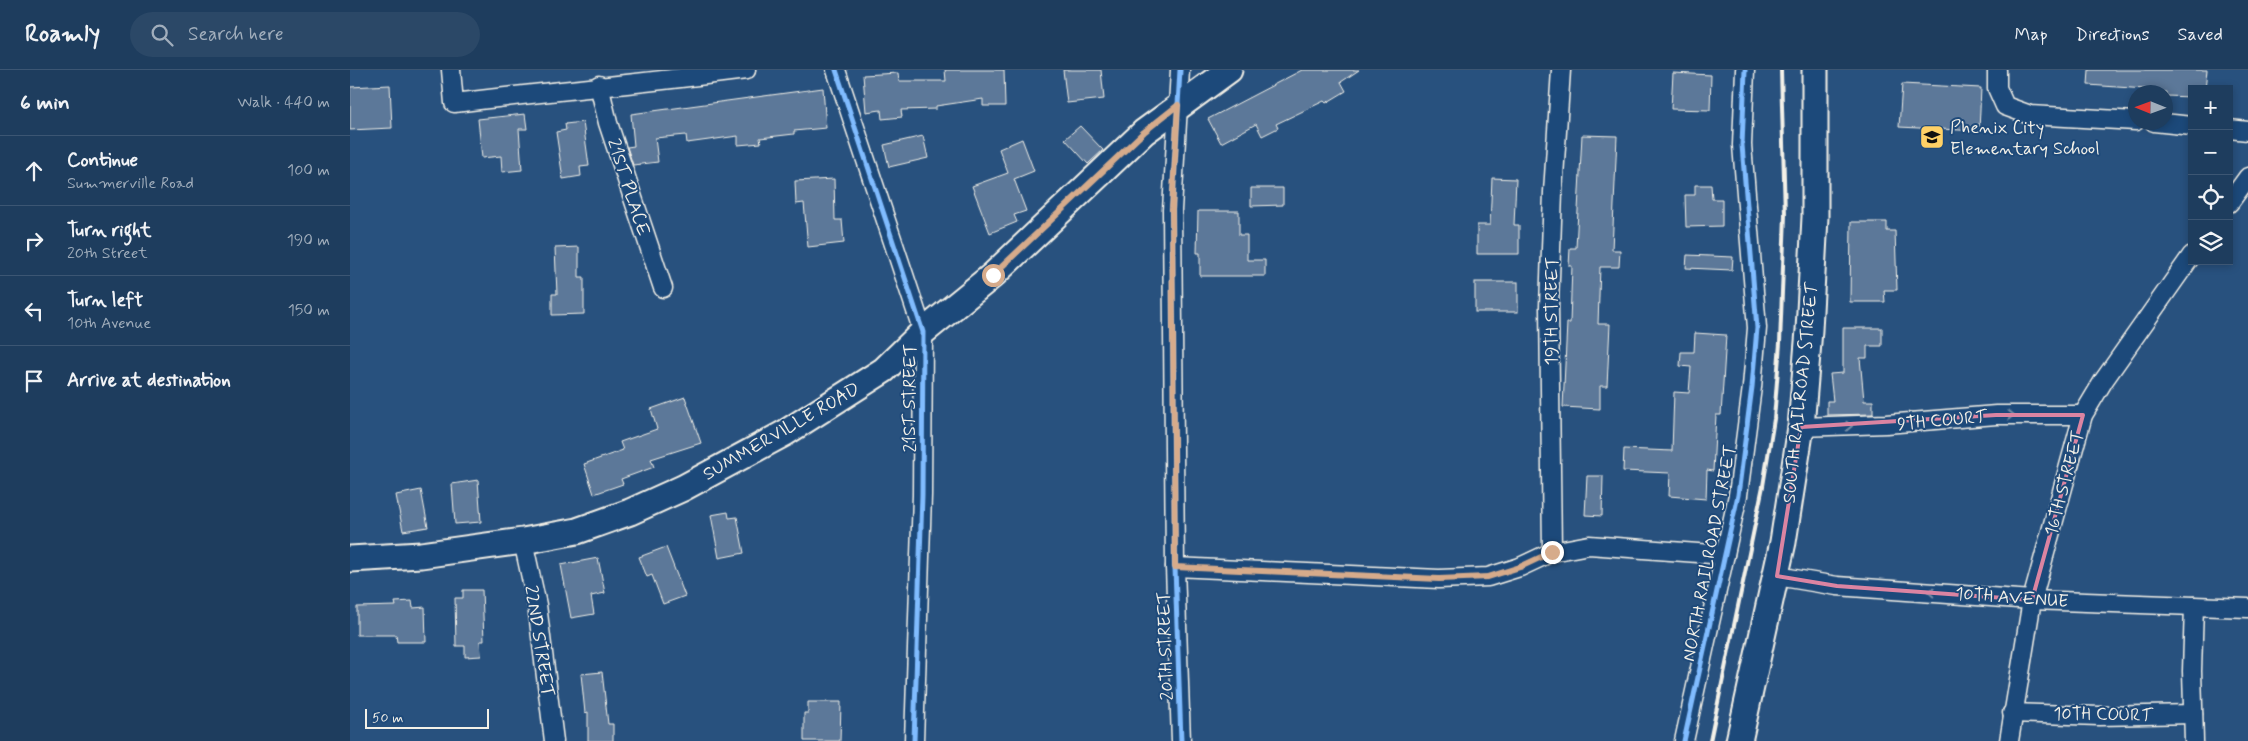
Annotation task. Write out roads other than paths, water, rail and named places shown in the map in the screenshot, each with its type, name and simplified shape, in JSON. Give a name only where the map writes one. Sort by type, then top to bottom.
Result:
[{"type":"main road","name":"SUMMERVILLE ROAD","points":[[350,559],[421,555],[523,541],[577,531],[630,512],[683,488],[785,433],[835,403],[884,370],[923,332],[993,275],[1144,132],[1178,105],[1229,70]]},
{"type":"main road","name":"SOUTH RAILROAD STREET","points":[[1739,741],[1777,576],[1801,427],[1809,330],[1815,217],[1815,70]]},
{"type":"street","points":[[451,70],[454,103],[599,85],[633,84],[746,70]]},
{"type":"street","name":"21ST STREET","points":[[836,70],[923,332],[922,495],[914,741]]},
{"type":"street","name":"20TH STREET","points":[[1180,70],[1172,210],[1175,567],[1181,741]]},
{"type":"street","name":"19TH STREET","points":[[1552,552],[1550,307],[1553,192],[1561,70]]},
{"type":"street","name":"NORTH RAILROAD STREET","points":[[1684,741],[1739,485],[1752,387],[1757,328],[1742,145],[1744,70]]},
{"type":"street","points":[[1997,70],[1997,88],[2004,106],[2030,115],[2128,121]]},
{"type":"street","name":"21ST PLACE","points":[[599,85],[608,123],[663,288]]},
{"type":"street","points":[[2173,124],[2188,126]]},
{"type":"street","points":[[2233,129],[2248,131]]},
{"type":"street","points":[[2233,198],[2248,177]]},
{"type":"street","name":"16TH STREET","points":[[2009,741],[2012,713],[2032,600],[2083,415],[2104,380],[2188,262]]},
{"type":"street","name":"9TH COURT","points":[[1801,427],[1886,424],[1996,416],[2083,415]]},
{"type":"street","name":"22ND STREET","points":[[523,541],[537,605],[554,741]]},
{"type":"street","points":[[1175,567],[1380,578],[1459,579],[1488,577],[1520,567],[1552,552],[1590,545],[1725,555]]},
{"type":"street","name":"10TH AVENUE","points":[[1777,576],[1837,586],[2032,600],[2248,608]]},
{"type":"street","points":[[2194,606],[2192,671],[2194,741]]},
{"type":"street","name":"10TH COURT","points":[[2012,713],[2099,716],[2193,714]]},
{"type":"railway","points":[[1710,741],[1763,486],[1774,419],[1780,343],[1785,215],[1781,70]]},
{"type":"place","name":"Phenix City Elementary School","points":[[1932,137]]}]
